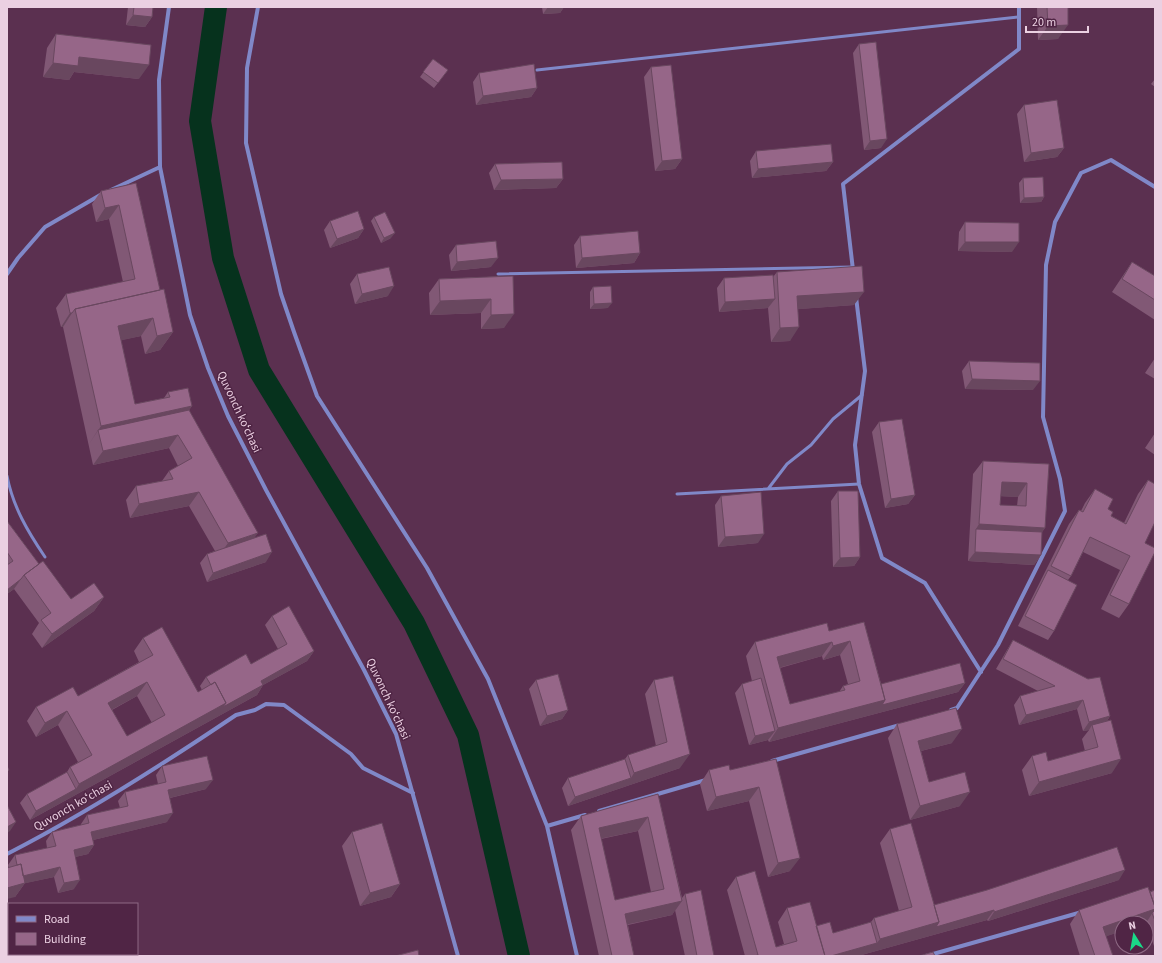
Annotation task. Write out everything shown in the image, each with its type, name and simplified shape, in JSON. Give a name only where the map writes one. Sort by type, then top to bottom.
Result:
[{"type":"street","name":"Quvonch koʻchasi","points":[[169,7],[159,80],[160,166],[190,315],[208,368],[228,416],[266,490],[364,670],[396,734],[458,956]]},
{"type":"street","points":[[258,7],[247,68],[246,144],[282,294],[297,339],[317,396],[427,568],[488,679],[547,826],[577,956]]},
{"type":"street","points":[[853,274],[843,184],[1020,49],[1019,7]]},
{"type":"street","points":[[942,713],[957,708],[998,645],[1065,511],[1060,479],[1043,417],[1046,265],[1055,222],[1081,173],[1111,160],[1155,187]]},
{"type":"street","points":[[7,274],[18,258],[45,227],[87,202],[160,166]]},
{"type":"street","points":[[855,289],[865,371],[855,446],[859,484],[882,558],[925,583],[981,672]]},
{"type":"street","name":"Quvonch koʻchasi","points":[[7,854],[42,836],[128,786],[236,715],[255,710],[266,704],[284,705],[351,754],[363,768],[413,793]]},
{"type":"street","points":[[767,763],[904,724]]},
{"type":"street","points":[[547,826],[714,778]]},
{"type":"street","points":[[926,956],[1084,911]]},
{"type":"lane","points":[[536,70],[1019,17]]},
{"type":"lane","points":[[498,274],[852,267]]},
{"type":"lane","points":[[768,489],[787,464],[811,444],[833,419],[862,395]]},
{"type":"lane","points":[[7,476],[10,494],[26,529],[45,557]]},
{"type":"lane","points":[[677,494],[859,484]]},
{"type":"building","points":[[134,7],[153,7],[152,17],[133,15]]},
{"type":"building","points":[[1047,7],[1068,7],[1068,25],[1048,26]]},
{"type":"building","points":[[56,34],[151,45],[149,65],[79,57],[78,66],[53,63]]},
{"type":"building","points":[[876,42],[887,139],[870,141],[859,44]]},
{"type":"building","points":[[433,59],[448,70],[438,83],[423,72]]},
{"type":"building","points":[[534,64],[537,88],[483,96],[479,73]]},
{"type":"building","points":[[671,65],[682,159],[662,161],[651,67]]},
{"type":"building","points":[[1057,100],[1064,148],[1031,153],[1024,105]]},
{"type":"building","points":[[831,144],[833,162],[758,169],[756,151]]},
{"type":"building","points":[[562,162],[563,179],[501,180],[495,164]]},
{"type":"building","points":[[1043,177],[1044,197],[1024,198],[1023,178]]},
{"type":"building","points":[[136,183],[160,290],[75,309],[72,313],[70,313],[66,294],[135,279],[119,205],[105,208],[101,191]]},
{"type":"building","points":[[358,211],[364,229],[337,239],[330,221]]},
{"type":"building","points":[[385,212],[395,233],[384,238],[374,217]]},
{"type":"building","points":[[965,222],[1019,223],[1019,242],[965,242]]},
{"type":"building","points":[[638,231],[640,253],[582,258],[580,236]]},
{"type":"building","points":[[496,241],[498,258],[457,262],[456,245]]},
{"type":"building","points":[[1132,262],[1155,276],[1155,300],[1122,279]]},
{"type":"building","points":[[862,266],[864,292],[797,296],[799,327],[780,328],[777,272]]},
{"type":"building","points":[[389,267],[394,286],[362,294],[357,274]]},
{"type":"building","points":[[773,275],[775,299],[725,302],[724,278]]},
{"type":"building","points":[[513,276],[514,314],[491,315],[491,299],[440,301],[439,279]]},
{"type":"building","points":[[611,286],[612,303],[594,304],[593,287]]},
{"type":"building","points":[[164,289],[173,332],[157,336],[153,318],[118,326],[135,404],[170,397],[168,392],[188,388],[192,406],[101,426],[75,309]]},
{"type":"building","points":[[969,361],[1040,363],[1040,381],[972,379]]},
{"type":"building","points":[[189,410],[258,533],[228,543],[199,492],[139,504],[136,486],[173,479],[169,471],[192,458],[178,435],[103,451],[98,430]]},
{"type":"building","points":[[902,419],[915,495],[891,499],[879,422]]},
{"type":"building","points":[[983,461],[1049,464],[1045,528],[979,524]],"holes":[[[1002,482],[1027,483],[1026,506],[1000,505]]]},
{"type":"building","points":[[1148,480],[1155,484],[1155,522],[1145,543],[1155,548],[1155,552],[1129,604],[1110,595],[1130,556],[1090,537],[1071,576],[1051,566],[1079,510],[1083,512],[1095,489],[1113,499],[1108,509],[1113,512],[1111,516],[1126,524]]},
{"type":"building","points":[[838,491],[858,491],[860,557],[840,558]]},
{"type":"building","points":[[761,492],[764,534],[725,537],[721,496]]},
{"type":"building","points":[[7,521],[39,564],[7,590],[7,565],[13,561],[7,552]]},
{"type":"building","points":[[976,529],[1042,532],[1041,555],[975,552]]},
{"type":"building","points":[[266,534],[272,552],[213,573],[207,554]]},
{"type":"building","points":[[43,561],[71,599],[94,583],[104,597],[52,634],[41,620],[51,613],[24,575]]},
{"type":"building","points":[[1048,570],[1077,585],[1054,631],[1025,616]]},
{"type":"building","points":[[289,606],[314,651],[261,681],[263,685],[223,707],[226,703],[215,682],[211,685],[206,677],[246,654],[251,664],[287,644],[272,616]]},
{"type":"building","points":[[864,622],[885,700],[778,728],[755,642],[827,623],[829,631]],"holes":[[[850,641],[860,681],[843,686],[845,690],[790,704],[777,657],[832,642],[833,646]]]},
{"type":"building","points":[[162,627],[198,692],[215,682],[226,703],[79,784],[70,767],[92,755],[67,711],[45,723],[36,707],[73,687],[78,696],[153,655],[143,638]],"holes":[[[147,682],[165,715],[127,736],[108,703]]]},
{"type":"building","points":[[1013,640],[1088,679],[1100,677],[1110,716],[1089,722],[1083,700],[1026,715],[1020,696],[1055,686],[1003,659]]},
{"type":"building","points":[[960,663],[965,683],[882,705],[885,700],[881,684]]},
{"type":"building","points":[[558,674],[568,710],[547,716],[536,680]]},
{"type":"building","points":[[673,676],[690,754],[634,773],[628,755],[667,742],[654,680]]},
{"type":"building","points":[[761,678],[775,731],[755,736],[742,684]]},
{"type":"building","points":[[956,708],[962,729],[918,741],[929,782],[965,772],[970,792],[920,806],[897,724]]},
{"type":"building","points":[[1111,720],[1121,759],[1039,782],[1032,756],[1046,752],[1048,761],[1098,747],[1092,725]]},
{"type":"building","points":[[207,756],[213,780],[168,790],[173,813],[91,832],[94,845],[74,850],[80,880],[64,883],[60,867],[23,876],[21,864],[17,865],[15,855],[56,846],[52,832],[89,823],[87,815],[128,806],[125,792],[166,782],[162,766]]},
{"type":"building","points":[[625,759],[631,778],[575,797],[568,778]]},
{"type":"building","points":[[776,759],[800,858],[778,863],[759,787],[716,797],[709,770],[729,765],[730,770]]},
{"type":"building","points":[[67,772],[76,789],[36,811],[27,794]]},
{"type":"building","points":[[658,794],[682,901],[625,914],[634,956],[612,956],[581,816]],"holes":[[[648,817],[664,889],[615,900],[599,828]]]},
{"type":"building","points":[[7,805],[16,822],[7,827]]},
{"type":"building","points":[[382,823],[400,884],[370,893],[352,832]]},
{"type":"building","points":[[911,823],[939,922],[880,939],[874,918],[912,907],[890,829]]},
{"type":"building","points":[[1117,847],[1125,870],[994,912],[994,910],[936,927],[939,922],[934,905],[987,890]]},
{"type":"building","points":[[21,864],[25,883],[7,888],[7,868]]},
{"type":"building","points":[[755,871],[776,947],[797,941],[787,908],[810,902],[825,956],[754,956],[758,955],[736,877]]},
{"type":"building","points":[[1148,887],[1155,907],[1155,909],[1138,915],[1114,915],[1114,923],[1103,927],[1113,956],[1095,956],[1079,910]]},
{"type":"building","points":[[701,890],[714,956],[697,956],[685,894]]},
{"type":"building","points":[[1155,890],[1155,907],[1150,892]]},
{"type":"building","points":[[1155,910],[1155,921],[1154,915],[1152,913]]},
{"type":"building","points":[[7,918],[8,955],[16,956],[7,956]]},
{"type":"building","points":[[830,922],[833,933],[871,922],[877,943],[831,956],[825,956],[816,926]]},
{"type":"building","points":[[418,950],[419,956],[395,956]]},
{"type":"building","points":[[933,952],[935,956],[919,956]]},
{"type":"waterway","points":[[216,7],[200,121],[223,258],[259,370],[414,623],[468,735],[519,956]]}]
